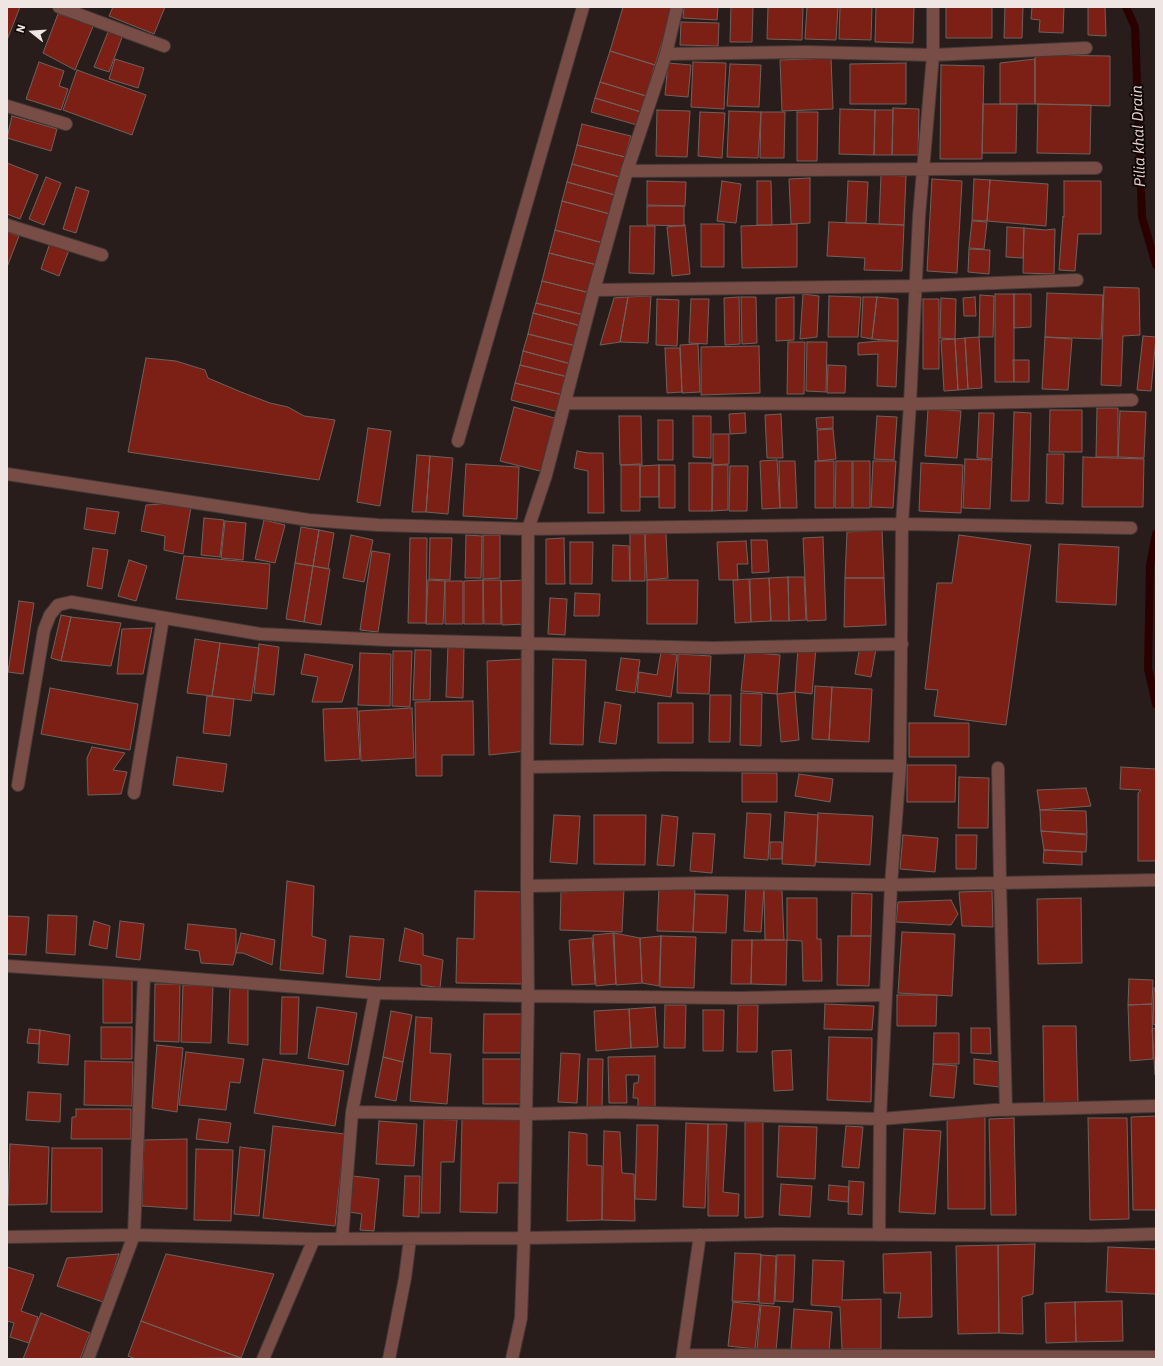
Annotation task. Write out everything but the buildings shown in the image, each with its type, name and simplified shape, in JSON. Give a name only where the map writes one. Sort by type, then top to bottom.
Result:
[{"type":"street","points":[[58,7],[164,46]]},
{"type":"street","points":[[458,441],[583,7]]},
{"type":"street","points":[[512,1359],[521,1318],[524,1238],[528,996],[528,529],[546,475],[594,290],[627,171],[666,54],[677,7]]},
{"type":"street","points":[[879,1234],[880,1119],[892,885],[900,766],[902,524],[910,404],[918,216],[933,55],[933,7]]},
{"type":"street","points":[[666,54],[806,52],[933,55],[1086,48]]},
{"type":"street","points":[[7,106],[66,124]]},
{"type":"street","points":[[627,171],[1096,168]]},
{"type":"street","points":[[7,225],[102,255]]},
{"type":"street","points":[[594,290],[915,286],[1077,280]]},
{"type":"street","points":[[565,403],[910,404],[1132,400]]},
{"type":"street","points":[[7,474],[309,520],[378,526],[528,529],[902,524],[1131,528]]},
{"type":"street","points":[[18,785],[44,630],[50,615],[58,605],[71,602],[260,634],[389,640],[712,648],[902,644]]},
{"type":"street","points":[[134,793],[163,618]]},
{"type":"street","points":[[528,767],[664,765],[900,766]]},
{"type":"street","points":[[998,768],[1006,1110]]},
{"type":"street","points":[[527,886],[714,883],[892,885],[1156,880]]},
{"type":"street","points":[[7,966],[375,993],[740,998],[886,995]]},
{"type":"street","points":[[88,1359],[134,1235],[144,975]]},
{"type":"street","points":[[342,1239],[352,1112],[375,993]]},
{"type":"street","points":[[352,1112],[526,1114],[616,1112],[880,1119],[1006,1110],[1156,1106]]},
{"type":"street","points":[[7,1236],[134,1235],[342,1239],[776,1234],[1090,1236],[1156,1234]]},
{"type":"street","points":[[700,1235],[682,1357],[1156,1357]]},
{"type":"street","points":[[389,1359],[405,1278],[410,1238]]},
{"type":"street","points":[[263,1359],[314,1239]]},
{"type":"waterway","name":"Pilia khal Drain","points":[[1126,7],[1135,27],[1142,217],[1156,265]]},
{"type":"waterway","name":"Pilia khal Drain","points":[[1156,534],[1150,565],[1148,669],[1156,704]]}]
